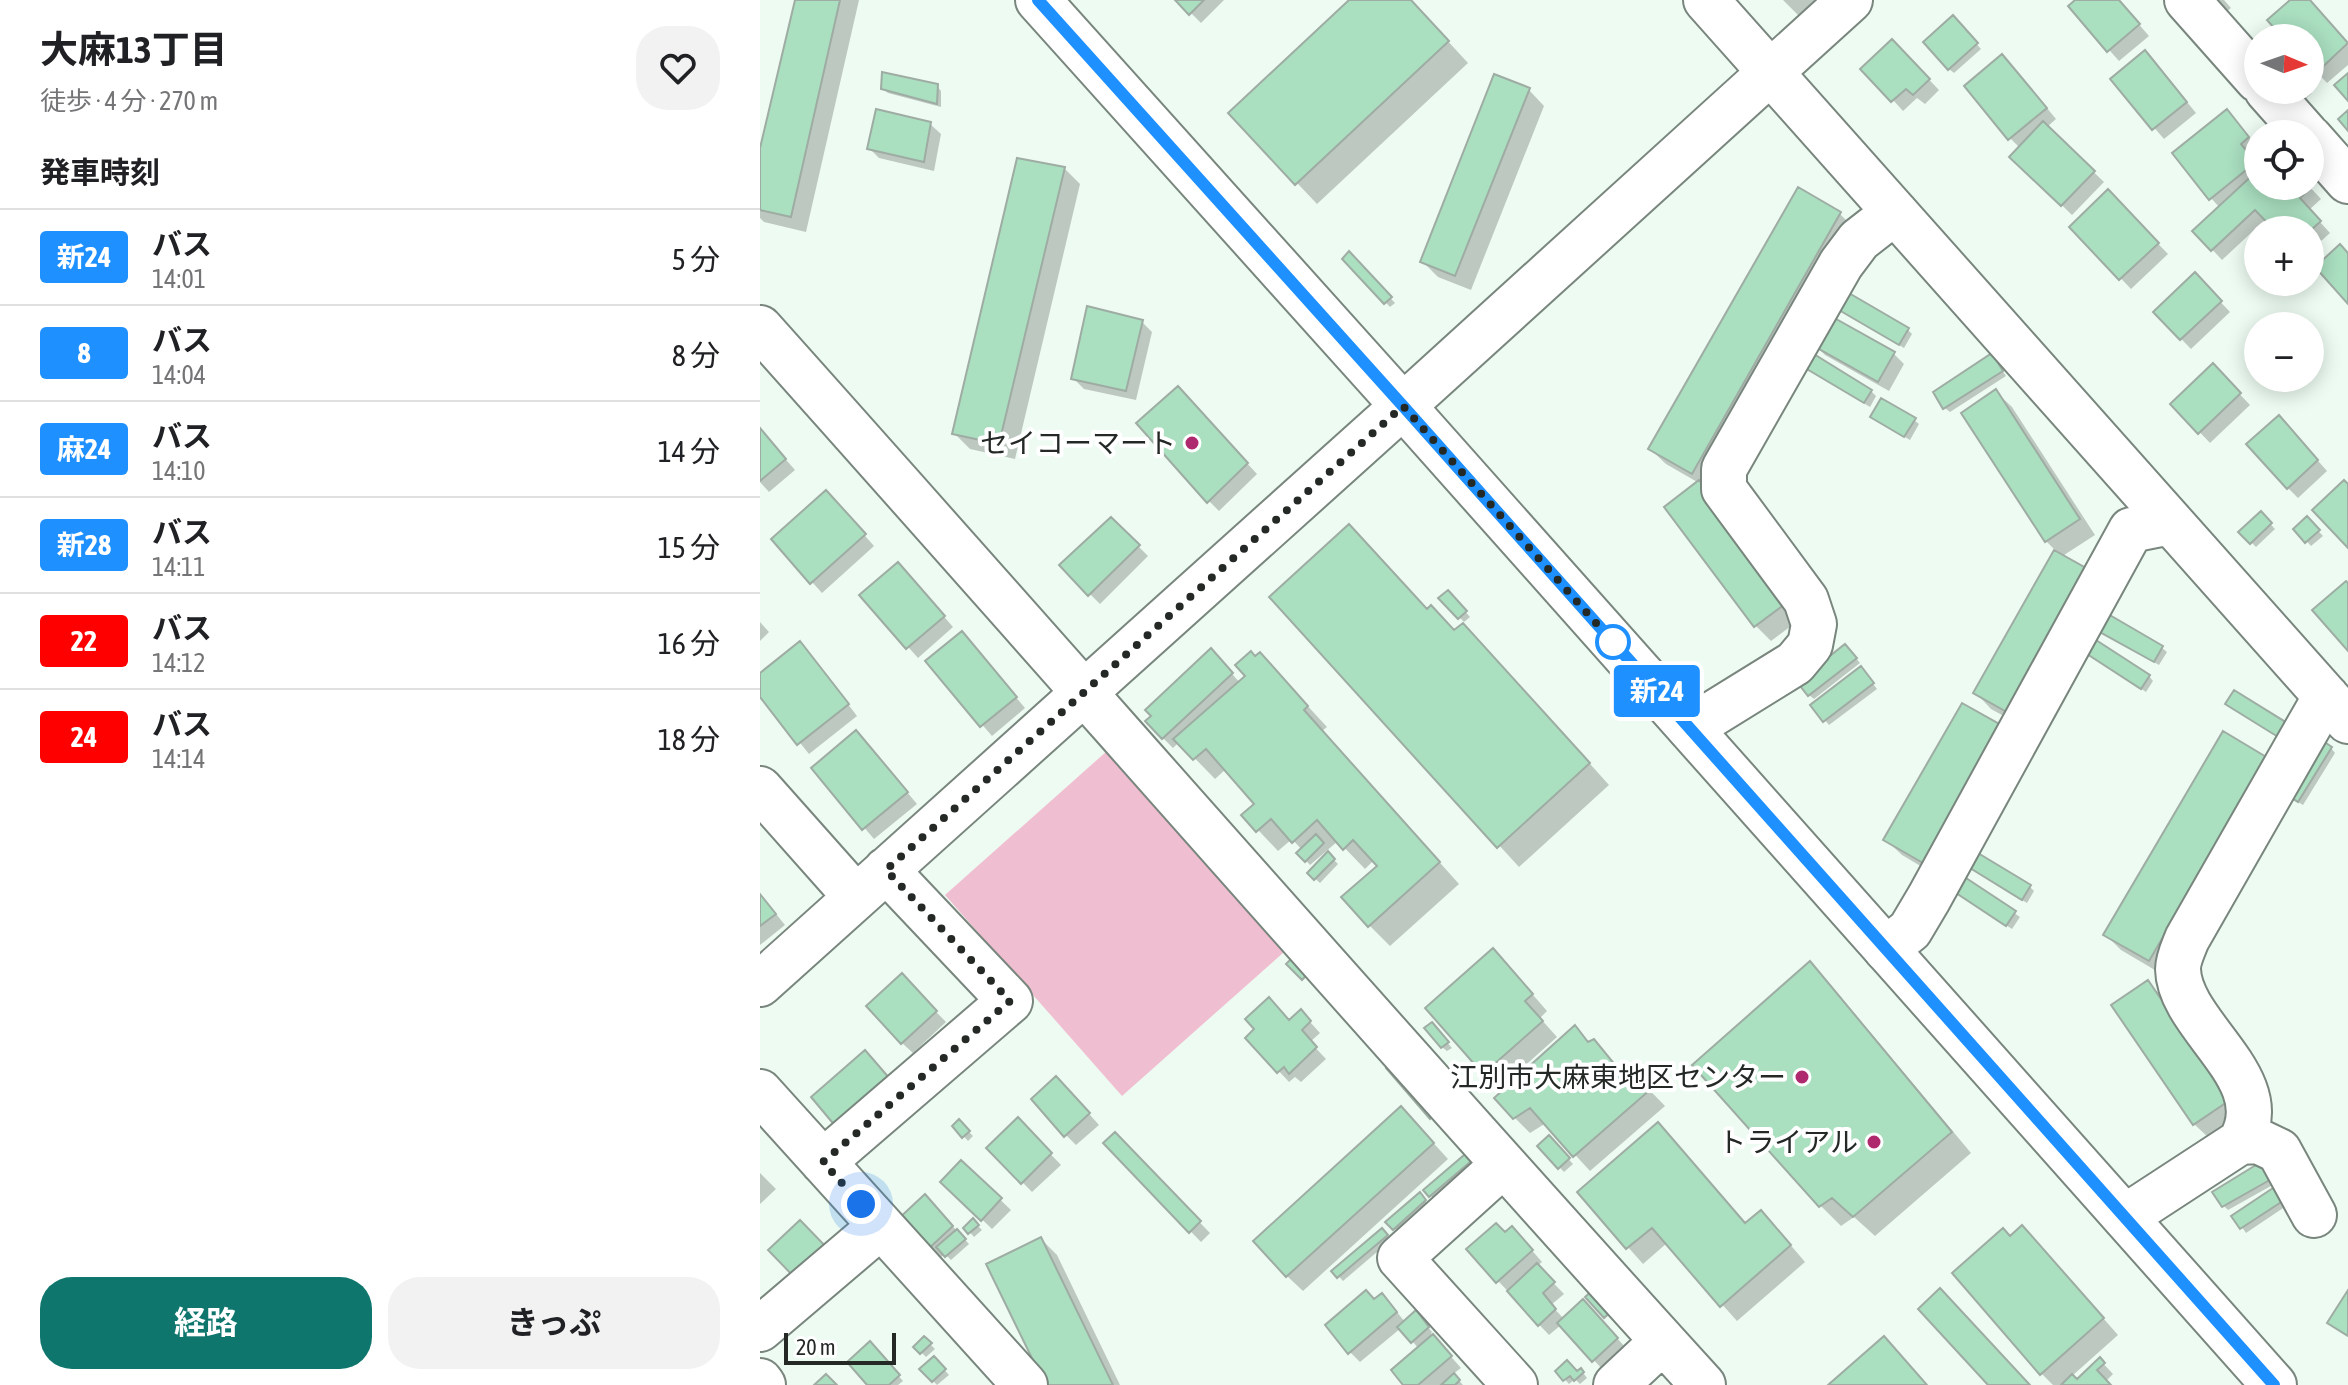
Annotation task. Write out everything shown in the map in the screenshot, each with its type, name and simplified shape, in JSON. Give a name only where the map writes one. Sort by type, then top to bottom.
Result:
[{"type":"street","points":[[1038,0],[2274,1385]]},
{"type":"street","points":[[1706,0],[2341,710],[2187,939],[2178,967],[2184,992],[2245,1088],[2251,1110],[2249,1129],[2240,1142],[2125,1217]]},
{"type":"street","points":[[760,984],[1850,0]]},
{"type":"street","points":[[2187,0],[2244,64]]},
{"type":"street","points":[[2279,104],[2294,120]]},
{"type":"street","points":[[2324,154],[2348,181]]},
{"type":"street","points":[[1690,728],[1795,663],[1810,645],[1814,624],[1806,600],[1724,489],[1724,469],[1841,264],[1859,240],[1895,212]]},
{"type":"street","points":[[760,328],[1503,1165],[1703,1385]]},
{"type":"street","points":[[1886,949],[1910,930],[1929,898],[2131,530],[2171,522]]},
{"type":"street","points":[[760,789],[1010,1001],[823,1162]]},
{"type":"street","points":[[760,1092],[1025,1385]]},
{"type":"street","points":[[2240,1142],[2258,1141],[2279,1151],[2314,1215]]},
{"type":"street","points":[[1503,1165],[1400,1258],[1515,1385]]},
{"type":"street","points":[[760,1329],[881,1226]]},
{"type":"street","points":[[1616,1385],[1663,1341]]},
{"type":"shaded area","points":[[1116,743],[1293,944],[1122,1096],[945,895]]},
{"type":"building","points":[[795,0],[840,0],[791,217],[760,210],[760,148]]},
{"type":"building","points":[[1175,0],[1204,0],[1189,15]]},
{"type":"building","points":[[1349,0],[1411,0],[1449,41],[1295,185],[1228,113]]},
{"type":"building","points":[[2075,0],[2119,0],[2140,24],[2107,52],[2068,6]]},
{"type":"building","points":[[2290,0],[2310,0],[2348,43],[2324,66],[2324,24],[2271,24],[2267,20]]},
{"type":"building","points":[[1953,15],[1978,43],[1948,70],[1923,42]]},
{"type":"building","points":[[1892,39],[1930,79],[1913,95],[1906,89],[1891,102],[1860,69]]},
{"type":"building","points":[[2145,50],[2187,102],[2152,130],[2110,79]]},
{"type":"building","points":[[2002,54],[2047,108],[2008,140],[1964,86]]},
{"type":"building","points":[[882,72],[938,84],[937,104],[881,89]]},
{"type":"building","points":[[2348,73],[2348,101],[2334,85]]},
{"type":"building","points":[[1494,74],[1530,88],[1455,276],[1420,262]]},
{"type":"building","points":[[876,109],[931,122],[924,162],[867,149]]},
{"type":"building","points":[[2227,109],[2244,131],[2241,144],[2244,148],[2244,172],[2209,200],[2172,153]]},
{"type":"building","points":[[2348,110],[2348,131],[2338,119]]},
{"type":"building","points":[[2043,121],[2095,171],[2061,206],[2009,157]]},
{"type":"building","points":[[1017,158],[1065,167],[999,444],[952,434]]},
{"type":"building","points":[[2244,183],[2244,200],[2302,200],[2316,216],[2261,216],[2255,210],[2244,216],[2244,220],[2211,251],[2192,231]]},
{"type":"building","points":[[1798,187],[1841,212],[1692,474],[1648,449]]},
{"type":"building","points":[[2108,189],[2159,243],[2119,280],[2069,227]]},
{"type":"building","points":[[2340,244],[2348,253],[2348,304],[2324,277],[2324,259]]},
{"type":"building","points":[[1349,251],[1392,297],[1384,304],[1342,259]]},
{"type":"building","points":[[2195,272],[2222,301],[2180,340],[2153,312]]},
{"type":"building","points":[[1842,289],[1909,328],[1899,345],[1832,306]]},
{"type":"building","points":[[1087,306],[1143,320],[1126,391],[1071,379]]},
{"type":"building","points":[[1829,315],[1895,352],[1878,382],[1812,345]]},
{"type":"building","points":[[1809,351],[1872,390],[1864,403],[1800,365]]},
{"type":"building","points":[[1992,353],[2003,371],[1943,409],[1933,392]]},
{"type":"building","points":[[2213,363],[2241,393],[2198,434],[2170,404]]},
{"type":"building","name":"セイコーマート","points":[[1178,386],[1248,463],[1207,503],[1136,423]]},
{"type":"building","points":[[1996,389],[2080,519],[2045,542],[1961,413]]},
{"type":"building","points":[[1881,398],[1916,418],[1904,437],[1870,417]]},
{"type":"building","points":[[2279,415],[2318,460],[2287,489],[2246,444]]},
{"type":"building","points":[[760,428],[786,459],[760,481]]},
{"type":"building","points":[[1699,480],[1789,601],[1754,627],[1664,507]]},
{"type":"building","points":[[2344,480],[2348,484],[2348,548],[2312,510]]},
{"type":"building","points":[[826,490],[866,534],[810,584],[771,539]]},
{"type":"building","points":[[2261,511],[2272,523],[2250,544],[2238,532]]},
{"type":"building","points":[[2307,516],[2320,530],[2305,543],[2293,529]]},
{"type":"building","points":[[1111,517],[1140,545],[1088,596],[1059,565]]},
{"type":"building","points":[[1349,524],[1427,609],[1431,605],[1454,630],[1463,623],[1590,763],[1497,848],[1269,597]]},
{"type":"building","points":[[2054,550],[2093,572],[2012,715],[1973,693]]},
{"type":"building","points":[[898,562],[945,616],[906,649],[859,595]]},
{"type":"building","points":[[2346,581],[2348,583],[2348,651],[2312,610]]},
{"type":"building","points":[[1448,590],[1467,611],[1458,619],[1438,598]]},
{"type":"building","points":[[2108,614],[2163,646],[2154,662],[2098,631]]},
{"type":"building","points":[[962,631],[1017,697],[980,727],[925,661]]},
{"type":"building","points":[[2096,640],[2150,675],[2141,689],[2087,654]]},
{"type":"building","points":[[800,641],[849,704],[797,745],[760,697],[760,673]]},
{"type":"building","points":[[1845,644],[1857,658],[1808,696],[1797,682]]},
{"type":"building","points":[[1211,648],[1233,673],[1162,739],[1145,721],[1151,716],[1145,710]]},
{"type":"building","points":[[1251,651],[1255,656],[1260,652],[1308,706],[1304,710],[1440,862],[1368,927],[1341,897],[1377,866],[1353,840],[1343,850],[1317,820],[1292,843],[1271,819],[1256,832],[1241,815],[1254,804],[1206,749],[1193,760],[1173,739],[1245,676],[1235,665]]},
{"type":"building","points":[[1861,666],[1874,683],[1823,722],[1810,705]]},
{"type":"building","points":[[2234,690],[2292,726],[2283,740],[2225,704]]},
{"type":"building","points":[[1962,703],[2001,725],[1923,863],[1883,840]]},
{"type":"building","points":[[856,730],[908,792],[862,830],[811,768]]},
{"type":"building","points":[[2223,731],[2268,758],[2149,961],[2103,935]]},
{"type":"building","points":[[2314,735],[2332,747],[2298,802],[2280,790]]},
{"type":"building","points":[[1316,834],[1324,843],[1305,862],[1296,853]]},
{"type":"building","points":[[1973,850],[2031,885],[2022,900],[1965,865]]},
{"type":"building","points":[[1328,851],[1335,859],[1314,880],[1307,873]]},
{"type":"building","points":[[1960,874],[2016,911],[2006,926],[1950,889]]},
{"type":"building","points":[[760,894],[776,914],[760,926]]},
{"type":"building","points":[[1493,948],[1533,994],[1525,1001],[1543,1021],[1483,1074],[1425,1008]]},
{"type":"building","points":[[1297,953],[1313,968],[1302,980],[1286,964]]},
{"type":"building","points":[[1810,961],[1952,1132],[1853,1217],[1832,1198],[1819,1207],[1692,1065]]},
{"type":"building","points":[[902,973],[937,1011],[901,1044],[866,1006]]},
{"type":"building","points":[[2148,980],[2230,1100],[2193,1125],[2111,1005]]},
{"type":"building","points":[[1269,997],[1289,1020],[1301,1009],[1311,1021],[1302,1030],[1317,1047],[1289,1074],[1284,1067],[1277,1073],[1245,1038],[1254,1029],[1245,1019]]},
{"type":"building","points":[[1432,1022],[1449,1042],[1441,1048],[1424,1028]]},
{"type":"building","points":[[1575,1025],[1588,1042],[1594,1039],[1620,1071],[1628,1065],[1651,1089],[1573,1157],[1530,1108],[1513,1119],[1494,1098]]},
{"type":"building","points":[[865,1050],[897,1087],[842,1134],[811,1097]]},
{"type":"building","points":[[1391,1063],[1435,1114],[1430,1119],[1386,1068]]},
{"type":"building","points":[[1056,1076],[1090,1113],[1064,1137],[1031,1099]]},
{"type":"building","points":[[1401,1106],[1434,1143],[1286,1277],[1253,1241]]},
{"type":"building","points":[[1018,1117],[1052,1153],[1021,1184],[986,1148]]},
{"type":"building","points":[[959,1119],[970,1131],[962,1138],[952,1126]]},
{"type":"building","points":[[1658,1122],[1745,1223],[1761,1210],[1791,1245],[1720,1307],[1652,1228],[1626,1249],[1577,1192]]},
{"type":"building","points":[[1115,1132],[1201,1221],[1189,1233],[1103,1143]]},
{"type":"building","points":[[1549,1135],[1570,1158],[1558,1169],[1537,1146]]},
{"type":"building","points":[[1470,1150],[1476,1157],[1429,1197],[1423,1190]]},
{"type":"building","points":[[961,1160],[1002,1198],[981,1221],[940,1182]]},
{"type":"building","points":[[2264,1160],[2275,1177],[2222,1207],[2212,1192]]},
{"type":"building","points":[[2279,1184],[2289,1197],[2240,1229],[2231,1216]]},
{"type":"building","points":[[1420,1192],[1426,1200],[1393,1230],[1385,1222]]},
{"type":"building","points":[[925,1194],[953,1226],[925,1252],[896,1221]]},
{"type":"building","points":[[973,1218],[979,1225],[968,1234],[963,1228]]},
{"type":"building","points":[[800,1220],[831,1252],[799,1282],[768,1250]]},
{"type":"building","points":[[1496,1223],[1505,1232],[1512,1226],[1533,1250],[1496,1283],[1466,1249]]},
{"type":"building","points":[[2022,1225],[2104,1318],[2040,1375],[1952,1273],[2003,1228],[2010,1236]]},
{"type":"building","points":[[1382,1228],[1388,1235],[1337,1278],[1331,1271]]},
{"type":"building","points":[[957,1229],[966,1239],[945,1257],[936,1247]]},
{"type":"building","points":[[1041,1237],[1113,1385],[1045,1385],[986,1264]]},
{"type":"building","points":[[1537,1263],[1555,1282],[1543,1293],[1556,1309],[1538,1326],[1507,1291]]},
{"type":"building","points":[[1597,1286],[1616,1307],[1604,1318],[1585,1297]]},
{"type":"building","points":[[1940,1288],[2030,1385],[1988,1385],[1918,1309]]},
{"type":"building","points":[[1366,1290],[1374,1299],[1382,1293],[1397,1312],[1348,1354],[1325,1325]]},
{"type":"building","points":[[2348,1290],[2348,1336],[2327,1323]]},
{"type":"building","points":[[1583,1299],[1618,1338],[1592,1362],[1557,1323]]},
{"type":"building","points":[[1416,1310],[1429,1327],[1411,1343],[1397,1327]]},
{"type":"building","points":[[1433,1334],[1452,1356],[1418,1385],[1403,1385],[1391,1370]]},
{"type":"building","points":[[924,1336],[932,1343],[920,1354],[913,1347]]},
{"type":"building","points":[[1884,1336],[1927,1385],[1828,1385]]},
{"type":"building","points":[[870,1341],[900,1375],[889,1385],[867,1385],[847,1362]]},
{"type":"building","points":[[934,1356],[946,1369],[932,1382],[919,1369]]},
{"type":"building","points":[[2100,1357],[2105,1363],[2097,1370],[2111,1385],[2061,1385],[2072,1374],[2077,1379]]},
{"type":"building","points":[[1567,1360],[1577,1371],[1581,1368],[1584,1372],[1574,1381],[1570,1376],[1563,1381],[1555,1371]]},
{"type":"building","points":[[1454,1373],[1460,1380],[1455,1385],[1441,1385]]},
{"type":"building","points":[[826,1374],[837,1385],[814,1385]]},
{"type":"bus line","name":"新24","points":[[1038,0],[2274,1385]]},
{"type":"place","name":"セイコーマート","points":[[1192,443]]},
{"type":"place","name":"江別市大麻東地区センター","points":[[1802,1077]]},
{"type":"place","name":"トライアル","points":[[1874,1142]]},
{"type":"route","points":[[861,1204],[823,1162],[1010,1001],[886,870],[1403,406],[1613,642]]}]
